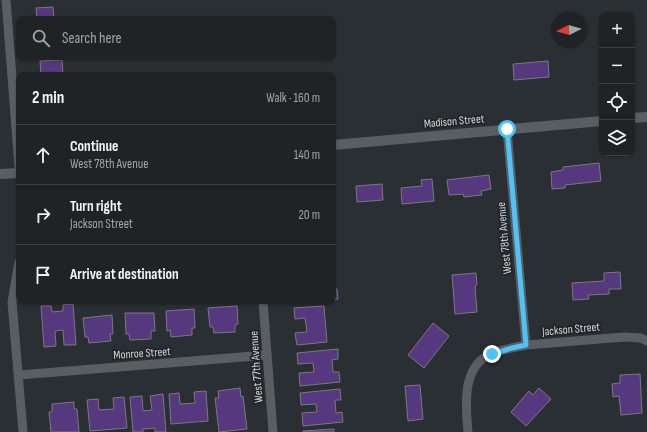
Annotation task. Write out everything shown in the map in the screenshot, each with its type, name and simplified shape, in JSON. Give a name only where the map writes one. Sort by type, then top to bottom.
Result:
[{"type":"street","points":[[6,0],[16,128]]},
{"type":"street","points":[[635,118],[647,117]]},
{"type":"street","name":"Madison Street","points":[[336,145],[599,121]]},
{"type":"street","name":"West 78th Avenue","points":[[507,129],[526,345]]},
{"type":"street","points":[[0,174],[16,173]]},
{"type":"street","points":[[16,279],[12,302],[23,432]]},
{"type":"street","name":"West 77th Avenue","points":[[263,304],[273,432]]},
{"type":"street","name":"Jackson Street","points":[[468,432],[468,386],[471,374],[483,359],[492,354],[526,345],[624,337],[641,338],[647,341]]},
{"type":"street","name":"Monroe Street","points":[[19,375],[267,355]]},
{"type":"building","points":[[53,7],[54,16],[37,16],[36,8]]},
{"type":"building","points":[[62,60],[63,72],[41,72],[40,61]]},
{"type":"building","points":[[548,61],[549,77],[514,80],[513,64]]},
{"type":"building","points":[[599,163],[601,181],[565,185],[565,188],[552,189],[551,172],[563,170],[563,167]]},
{"type":"building","points":[[489,175],[491,189],[481,191],[482,195],[464,197],[463,194],[449,195],[447,180]]},
{"type":"building","points":[[432,179],[434,201],[402,204],[401,188],[422,186],[421,180]]},
{"type":"building","points":[[382,184],[383,200],[357,202],[356,186]]},
{"type":"building","points":[[620,272],[621,289],[609,289],[609,294],[588,295],[589,299],[573,300],[572,283],[604,281],[604,273]]},
{"type":"building","points":[[476,273],[477,285],[475,286],[477,312],[455,314],[452,275]]},
{"type":"building","points":[[336,289],[337,289],[338,299],[336,299]]},
{"type":"building","points":[[73,304],[76,345],[64,345],[63,330],[55,331],[56,346],[44,347],[41,306],[51,306],[52,312],[63,311],[63,305]]},
{"type":"building","points":[[237,306],[238,324],[235,325],[235,332],[214,333],[213,327],[210,327],[208,308]]},
{"type":"building","points":[[324,306],[327,342],[297,345],[295,333],[307,332],[305,318],[295,319],[294,308]]},
{"type":"building","points":[[194,309],[195,328],[192,328],[192,335],[171,337],[170,330],[167,331],[166,311]]},
{"type":"building","points":[[125,313],[154,313],[155,331],[151,331],[151,339],[130,340],[129,334],[126,334]]},
{"type":"building","points":[[112,315],[113,334],[110,334],[111,341],[89,343],[88,337],[85,337],[83,318]]},
{"type":"building","points":[[433,323],[449,336],[424,368],[408,355]]},
{"type":"building","points":[[338,349],[338,359],[332,360],[333,372],[339,372],[340,382],[300,386],[299,373],[314,372],[313,363],[298,364],[297,353]]},
{"type":"building","points":[[640,374],[642,413],[621,415],[619,396],[613,397],[612,384],[620,383],[620,375]]},
{"type":"building","points":[[420,385],[423,419],[408,421],[405,386]]},
{"type":"building","points":[[240,388],[241,397],[243,396],[247,429],[219,432],[215,398],[219,398],[218,391]]},
{"type":"building","points":[[539,388],[551,399],[526,426],[511,412],[529,391],[533,395]]},
{"type":"building","points":[[340,389],[341,400],[335,400],[336,413],[342,412],[343,422],[303,426],[302,413],[317,412],[316,404],[301,405],[300,393]]},
{"type":"building","points":[[206,391],[208,421],[171,424],[169,394],[179,393],[180,404],[195,403],[194,392]]},
{"type":"building","points":[[163,394],[166,432],[155,432],[155,428],[143,429],[143,432],[133,432],[130,397],[142,396],[143,411],[152,410],[150,396]]},
{"type":"building","points":[[124,397],[127,428],[90,431],[87,400],[98,399],[99,410],[114,409],[113,398]]},
{"type":"building","points":[[74,402],[74,409],[77,409],[79,432],[51,432],[49,412],[52,412],[52,404]]},
{"type":"building","points":[[334,429],[334,432],[303,432],[303,431]]},
{"type":"route","points":[[492,354],[526,345],[507,129]]}]
